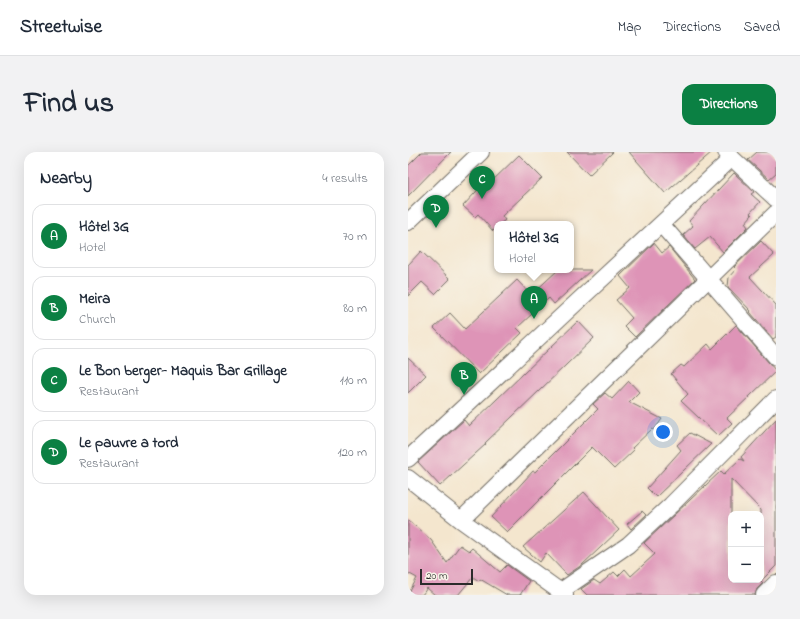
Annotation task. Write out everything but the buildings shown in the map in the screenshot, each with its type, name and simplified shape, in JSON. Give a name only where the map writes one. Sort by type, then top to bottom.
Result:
[{"type":"street","points":[[408,222],[474,154]]},
{"type":"street","points":[[408,459],[661,224],[729,155],[776,200]]},
{"type":"street","points":[[461,520],[776,213]]},
{"type":"street","points":[[661,224],[776,357]]},
{"type":"street","points":[[408,478],[461,520],[563,593],[628,546],[671,505],[776,399]]},
{"type":"street","points":[[764,595],[776,583]]},
{"type":"place","name":"Le Bon berger- Maquis Bar Grillage","points":[[482,199]]},
{"type":"place","name":"Le pauvre a tord","points":[[436,228]]},
{"type":"place","name":"Hôtel 3G","points":[[534,319]]},
{"type":"place","name":"Meira","points":[[464,395]]}]
